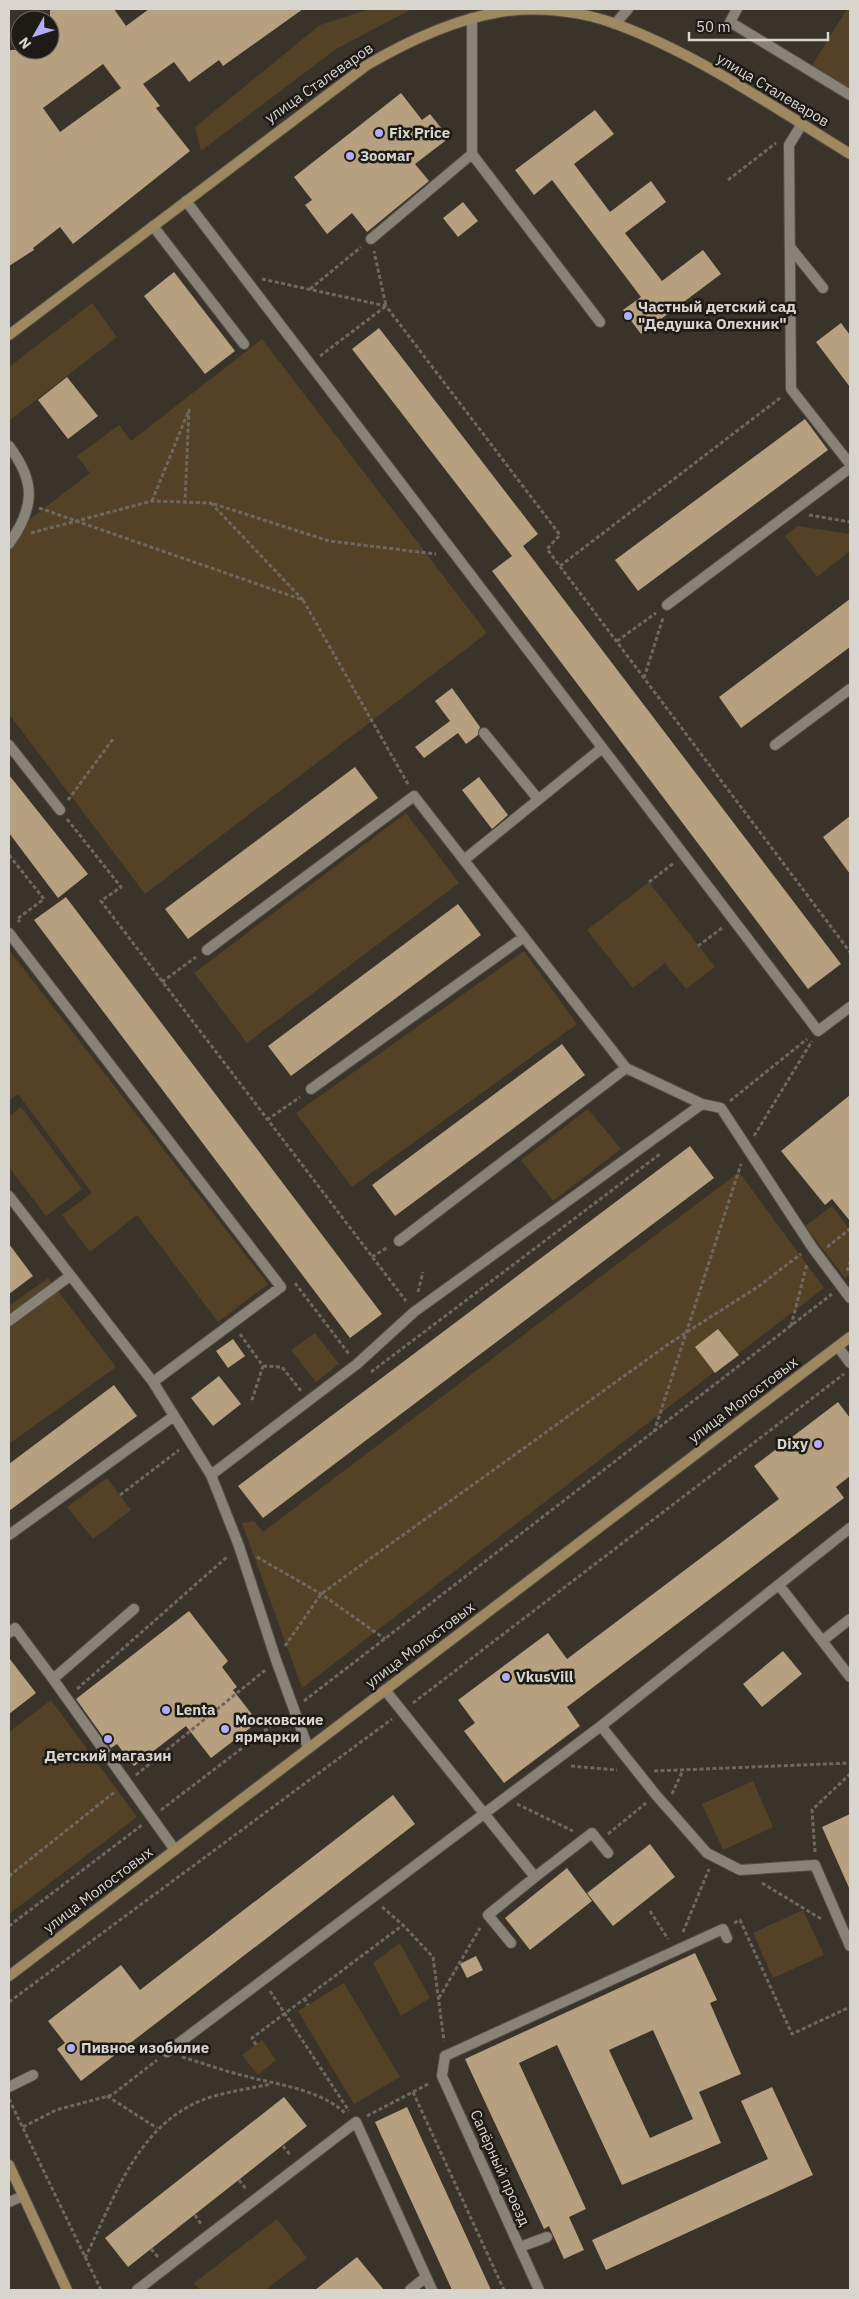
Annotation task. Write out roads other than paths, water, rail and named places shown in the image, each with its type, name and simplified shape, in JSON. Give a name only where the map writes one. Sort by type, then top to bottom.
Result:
[{"type":"street","points":[[615,24],[628,9]]},
{"type":"street","points":[[737,9],[730,22],[850,95]]},
{"type":"street","name":"улица Сталеваров","points":[[9,335],[367,65],[415,39],[472,18],[501,12],[532,10],[568,13],[615,24],[690,59],[850,154]]},
{"type":"street","points":[[472,18],[472,154],[600,322]]},
{"type":"street","points":[[802,124],[789,146],[791,389],[850,464]]},
{"type":"street","points":[[371,239],[472,154]]},
{"type":"street","points":[[186,201],[818,1031],[850,1007]]},
{"type":"street","points":[[153,226],[244,344]]},
{"type":"street","points":[[790,247],[823,288]]},
{"type":"street","points":[[9,446],[25,472],[30,489],[29,504],[10,541]]},
{"type":"street","points":[[666,605],[850,468]]},
{"type":"street","points":[[775,745],[850,688]]},
{"type":"street","points":[[484,733],[538,800]]},
{"type":"street","points":[[9,745],[60,810]]},
{"type":"street","points":[[464,860],[602,748]]},
{"type":"street","points":[[207,950],[414,796],[626,1068],[702,1104],[721,1108],[746,1149],[850,1298]]},
{"type":"street","points":[[9,933],[281,1288],[153,1382]]},
{"type":"street","points":[[311,1089],[524,937]]},
{"type":"street","points":[[399,1240],[626,1068]]},
{"type":"street","points":[[211,1475],[357,1364],[414,1312],[702,1104]]},
{"type":"street","points":[[9,1196],[153,1382],[211,1475],[239,1546],[276,1660],[308,1748]]},
{"type":"street","points":[[9,1321],[70,1276]]},
{"type":"street","name":"улица Молостовых","points":[[9,1976],[850,1337]]},
{"type":"street","points":[[838,1347],[850,1363]]},
{"type":"street","points":[[9,1536],[174,1416]]},
{"type":"street","points":[[167,2052],[602,1726],[850,1528]]},
{"type":"street","points":[[779,1585],[850,1677]]},
{"type":"street","points":[[53,1680],[134,1609]]},
{"type":"street","points":[[822,1641],[850,1619]]},
{"type":"street","points":[[9,1633],[16,1628],[175,1850]]},
{"type":"street","points":[[385,1690],[535,1877]]},
{"type":"street","points":[[602,1726],[656,1795],[707,1853],[740,1870],[815,1865],[850,1946]]},
{"type":"street","points":[[511,1944],[488,1915],[592,1833],[608,1853]]},
{"type":"street","name":"Сапёрный проезд","points":[[539,2290],[442,2076],[445,2056],[675,1950],[725,1933]]},
{"type":"street","points":[[9,2087],[33,2075]]},
{"type":"street","points":[[137,2290],[356,2122],[432,2290]]},
{"type":"street","points":[[9,2165],[67,2290]]},
{"type":"street","points":[[9,2202],[23,2196]]},
{"type":"street","points":[[520,2248],[547,2238]]},
{"type":"street","points":[[410,2290],[426,2277]]},
{"type":"place","name":"Fix Price","points":[[379,133]]},
{"type":"place","name":"Зоомаг","points":[[350,156]]},
{"type":"place","name":"Частный детский сад \"Дедушка Олехник\"","points":[[628,316]]},
{"type":"place","name":"Dixy","points":[[818,1444]]},
{"type":"place","name":"VkusVill","points":[[506,1677]]},
{"type":"place","name":"Lenta","points":[[166,1710]]},
{"type":"place","name":"Московские ярмарки","points":[[225,1729]]},
{"type":"place","name":"Детский магазин","points":[[108,1739]]},
{"type":"place","name":"Пивное изобилие","points":[[71,2048]]}]
